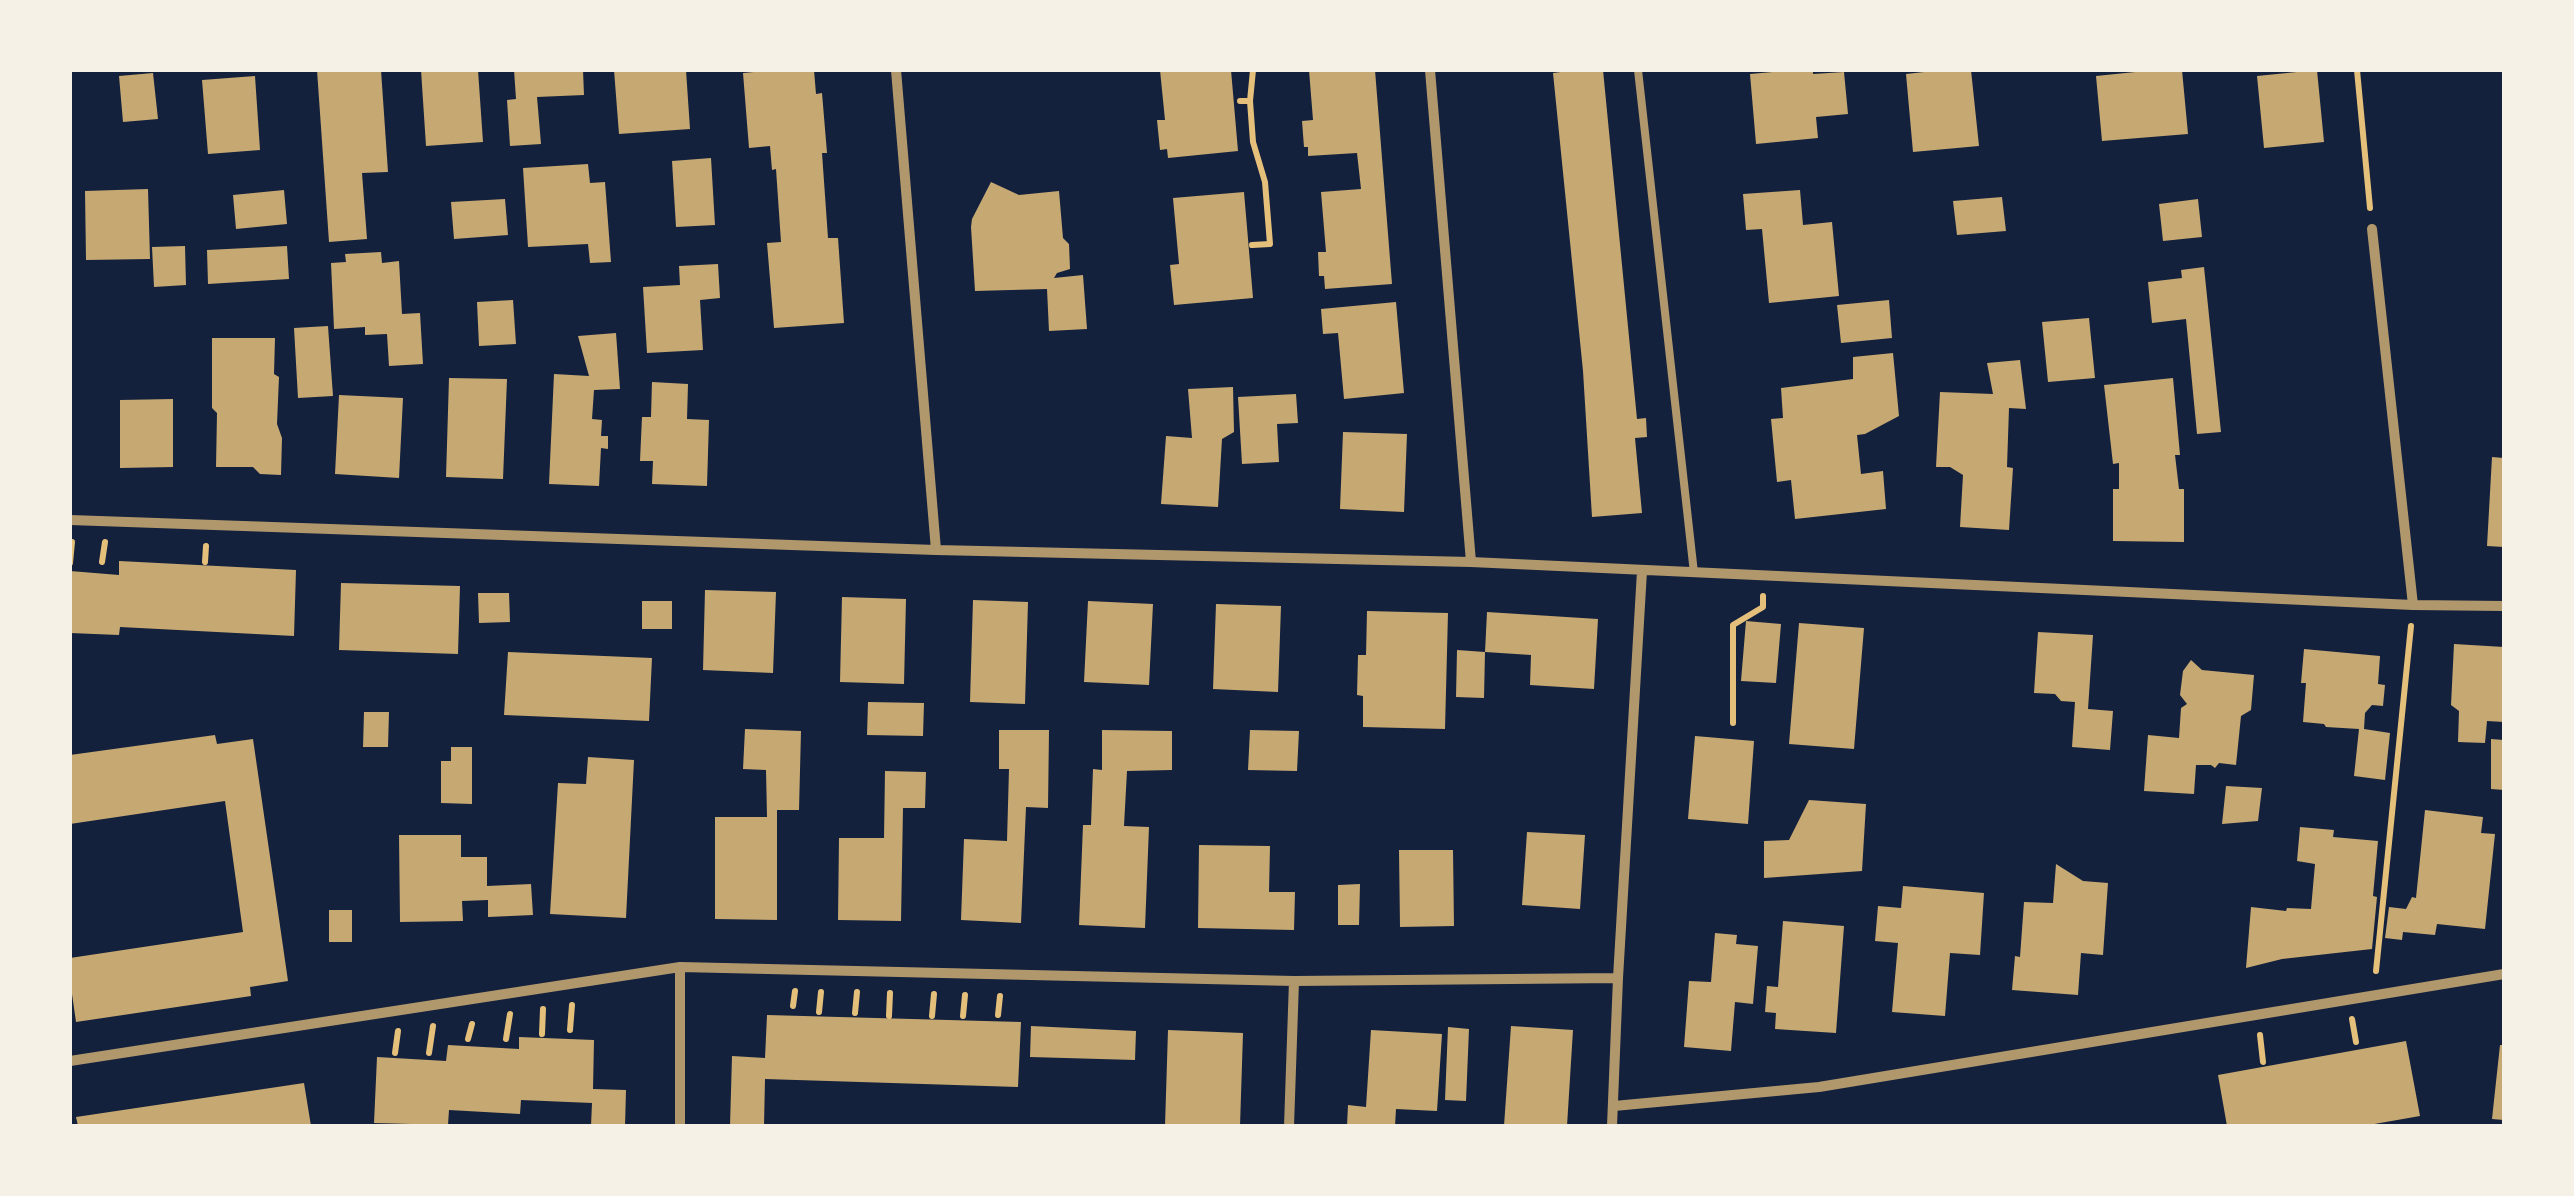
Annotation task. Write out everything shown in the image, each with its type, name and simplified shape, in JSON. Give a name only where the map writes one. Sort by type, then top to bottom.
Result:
[{"type":"street","points":[[896,70],[936,550]]},
{"type":"street","points":[[1430,70],[1471,562]]},
{"type":"street","points":[[2372,230],[2413,604]]},
{"type":"street","points":[[70,520],[936,550],[1471,562],[2504,606]]},
{"type":"street","points":[[1612,1126],[1642,571]]},
{"type":"street","points":[[70,1060],[680,968],[1294,982],[1618,978]]},
{"type":"street","points":[[680,968],[680,1126]]},
{"type":"street","points":[[1614,1106],[1820,1088],[2504,974]]},
{"type":"street","points":[[1289,1126],[1294,982]]},
{"type":"lane","points":[[1638,70],[1694,573]]},
{"type":"path","points":[[1252,245],[1270,244],[1264,182],[1253,142],[1253,70]]},
{"type":"path","points":[[2358,70],[2372,230]]},
{"type":"path","points":[[1240,101],[1250,101]]},
{"type":"path","points":[[1733,723],[1733,625],[1763,607],[1764,576]]},
{"type":"path","points":[[2373,994],[2413,604]]},
{"type":"building","points":[[317,70],[381,70],[388,172],[362,173],[367,239],[329,242]]},
{"type":"building","points":[[421,70],[478,70],[483,142],[426,146]]},
{"type":"building","points":[[514,70],[583,70],[584,95],[537,97],[541,144],[510,146],[507,100],[516,99]]},
{"type":"building","points":[[614,70],[686,70],[690,129],[619,134]]},
{"type":"building","points":[[814,70],[816,94],[822,93],[828,238],[838,238],[844,323],[774,328],[767,243],[781,242],[776,169],[772,170],[770,146],[749,148],[743,73]]},
{"type":"building","points":[[1160,70],[1231,70],[1238,151],[1168,158],[1167,149],[1160,150],[1157,120],[1165,120]]},
{"type":"building","points":[[1309,70],[1375,70],[1392,284],[1325,289],[1324,276],[1319,276],[1318,252],[1326,252],[1321,192],[1361,189],[1357,153],[1308,156],[1308,147],[1304,147],[1302,121],[1313,120]]},
{"type":"building","points":[[1603,70],[1637,419],[1646,418],[1647,437],[1635,438],[1642,513],[1592,517],[1583,371],[1553,73]]},
{"type":"building","points":[[1813,70],[1813,74],[1844,72],[1848,114],[1816,117],[1818,138],[1756,144],[1750,74]]},
{"type":"building","points":[[1971,70],[1979,146],[1913,152],[1906,74]]},
{"type":"building","points":[[2182,70],[2188,134],[2102,141],[2096,76]]},
{"type":"building","points":[[2317,70],[2324,142],[2264,148],[2257,76]]},
{"type":"building","points":[[153,73],[158,119],[123,122],[119,76]]},
{"type":"building","points":[[255,76],[260,150],[208,154],[202,80]]},
{"type":"building","points":[[711,158],[715,225],[676,227],[672,161]]},
{"type":"building","points":[[588,164],[590,183],[605,182],[611,262],[590,263],[588,244],[528,247],[523,168]]},
{"type":"building","points":[[991,182],[1019,195],[1059,191],[1070,269],[1054,278],[1083,275],[1087,329],[1049,331],[1047,289],[975,291],[972,219]]},
{"type":"building","points":[[148,189],[150,259],[86,260],[85,191]]},
{"type":"building","points":[[284,190],[287,224],[236,229],[233,195]]},
{"type":"building","points":[[1800,190],[1803,225],[1832,222],[1839,296],[1769,303],[1762,229],[1746,230],[1743,194]]},
{"type":"building","points":[[1244,192],[1253,298],[1174,305],[1170,265],[1179,264],[1173,198]]},
{"type":"building","points":[[2002,197],[2006,231],[1957,235],[1953,201]]},
{"type":"building","points":[[505,199],[508,235],[454,239],[451,202]]},
{"type":"building","points":[[2198,199],[2202,237],[2163,241],[2159,204]]},
{"type":"building","points":[[185,246],[186,285],[154,287],[152,247]]},
{"type":"building","points":[[287,246],[289,279],[208,284],[207,250]]},
{"type":"building","points":[[381,252],[382,263],[399,261],[402,314],[420,313],[423,364],[389,366],[387,334],[365,335],[365,327],[334,329],[331,263],[346,262],[345,254]]},
{"type":"building","points":[[718,264],[720,298],[700,300],[703,350],[647,353],[643,287],[680,285],[679,266]]},
{"type":"building","points":[[2204,267],[2221,432],[2197,434],[2186,319],[2152,323],[2148,282],[2182,278],[2181,270]]},
{"type":"building","points":[[513,300],[516,344],[479,346],[477,302]]},
{"type":"building","points":[[1889,300],[1892,338],[1841,343],[1837,305]]},
{"type":"building","points":[[1396,302],[1404,393],[1344,399],[1338,333],[1323,334],[1321,309]]},
{"type":"building","points":[[2089,318],[2095,378],[2048,382],[2042,322]]},
{"type":"building","points":[[328,326],[333,396],[298,398],[294,328]]},
{"type":"building","points":[[616,333],[620,389],[594,390],[592,419],[602,420],[601,436],[608,436],[608,449],[601,448],[599,486],[549,484],[554,374],[589,376],[578,336]]},
{"type":"building","points":[[212,338],[275,338],[281,475],[260,474],[253,467],[216,467]]},
{"type":"building","points":[[1893,353],[1899,416],[1857,435],[1861,474],[1883,471],[1886,509],[1795,519],[1791,480],[1777,482],[1771,419],[1783,418],[1781,388],[1853,379],[1853,357]]},
{"type":"building","points":[[2020,360],[2026,409],[2009,408],[2007,467],[2013,468],[2009,530],[1960,527],[1963,475],[1950,467],[1936,467],[1940,392],[1993,394],[1987,363]]},
{"type":"building","points":[[449,378],[507,379],[503,479],[446,477]]},
{"type":"building","points":[[2173,378],[2180,455],[2175,455],[2179,489],[2184,489],[2184,542],[2113,541],[2113,489],[2119,489],[2119,463],[2113,464],[2104,385]]},
{"type":"building","points":[[652,382],[688,384],[687,419],[709,420],[707,486],[652,484],[653,461],[640,461],[642,417],[651,417]]},
{"type":"building","points":[[1233,387],[1234,432],[1222,439],[1218,507],[1161,504],[1166,436],[1192,438],[1188,389]]},
{"type":"building","points":[[1296,394],[1298,423],[1277,424],[1279,462],[1242,464],[1238,397]]},
{"type":"building","points":[[339,395],[403,398],[399,478],[335,474]]},
{"type":"building","points":[[173,399],[173,467],[120,468],[120,400]]},
{"type":"building","points":[[1343,432],[1407,434],[1404,512],[1340,509]]},
{"type":"building","points":[[2492,457],[2504,458],[2504,547],[2487,546]]},
{"type":"building","points":[[119,561],[296,570],[294,636],[120,627],[119,635],[70,633],[70,571],[119,575]]},
{"type":"building","points":[[341,583],[460,586],[458,654],[339,650]]},
{"type":"building","points":[[705,590],[776,592],[773,673],[703,670]]},
{"type":"building","points":[[478,593],[509,593],[510,622],[479,623]]},
{"type":"building","points":[[842,597],[906,599],[904,684],[840,682]]},
{"type":"building","points":[[973,600],[1028,602],[1025,704],[970,702]]},
{"type":"building","points":[[642,601],[672,601],[672,629],[642,629]]},
{"type":"building","points":[[1088,601],[1153,604],[1149,685],[1084,682]]},
{"type":"building","points":[[1216,604],[1281,606],[1278,692],[1213,689]]},
{"type":"building","points":[[1367,611],[1448,613],[1445,729],[1363,727],[1363,696],[1357,695],[1358,655],[1366,655]]},
{"type":"building","points":[[1487,612],[1598,619],[1594,689],[1530,685],[1531,655],[1485,652]]},
{"type":"building","points":[[1746,621],[1781,624],[1776,683],[1741,681]]},
{"type":"building","points":[[1799,623],[1864,628],[1854,749],[1789,744]]},
{"type":"building","points":[[2038,632],[2093,635],[2088,709],[2113,711],[2110,750],[2072,747],[2075,702],[2061,701],[2055,694],[2034,693]]},
{"type":"building","points":[[2454,644],[2504,647],[2504,722],[2487,721],[2485,743],[2458,742],[2459,711],[2451,705]]},
{"type":"building","points":[[2304,649],[2380,656],[2378,684],[2385,685],[2383,706],[2372,705],[2365,713],[2364,729],[2390,733],[2385,780],[2354,776],[2359,729],[2303,722]]},
{"type":"building","points":[[1457,650],[1485,652],[1484,698],[1456,697]]},
{"type":"building","points":[[508,652],[652,658],[649,721],[504,715]]},
{"type":"building","points":[[2191,660],[2202,670],[2254,675],[2251,710],[2241,716],[2236,765],[2196,765],[2194,794],[2144,791],[2148,735],[2179,738],[2181,708],[2187,704],[2180,695],[2183,671]]},
{"type":"building","points":[[868,702],[924,703],[923,736],[867,735]]},
{"type":"building","points":[[364,712],[389,712],[388,747],[363,747]]},
{"type":"building","points":[[745,729],[801,731],[799,810],[777,810],[777,920],[715,919],[715,817],[767,817],[766,770],[743,769]]},
{"type":"building","points":[[999,730],[1049,730],[1048,808],[1026,807],[1021,923],[961,920],[964,839],[1007,841],[1009,769],[999,769]]},
{"type":"building","points":[[1102,730],[1172,731],[1172,770],[1127,771],[1124,826],[1149,827],[1145,928],[1079,925],[1083,825],[1091,825],[1093,769],[1102,770]]},
{"type":"building","points":[[1250,730],[1299,731],[1297,771],[1248,770]]},
{"type":"building","points":[[215,735],[217,744],[253,739],[288,981],[250,987],[251,996],[76,1022],[70,958],[243,932],[225,801],[70,824],[70,755]]},
{"type":"building","points":[[1695,736],[1754,741],[1748,824],[1688,819]]},
{"type":"building","points":[[2491,739],[2504,740],[2504,790],[2491,789]]},
{"type":"building","points":[[451,747],[472,747],[472,804],[441,803],[441,761],[451,761]]},
{"type":"building","points":[[588,757],[634,760],[626,918],[550,914],[558,783],[586,784]]},
{"type":"building","points":[[885,771],[926,772],[925,808],[903,808],[901,921],[838,920],[839,838],[884,838]]},
{"type":"building","points":[[2226,786],[2262,788],[2258,821],[2222,824]]},
{"type":"building","points":[[1809,800],[1866,804],[1862,871],[1764,878],[1764,841],[1789,840]]},
{"type":"building","points":[[2425,810],[2483,817],[2481,833],[2495,834],[2485,929],[2437,924],[2435,935],[2403,932],[2402,940],[2385,938],[2389,907],[2406,909],[2412,897],[2416,898]]},
{"type":"building","points":[[2300,827],[2334,830],[2333,837],[2378,841],[2372,949],[2282,959],[2246,968],[2251,907],[2311,909],[2315,864],[2297,861]]},
{"type":"building","points":[[1527,832],[1585,835],[1580,909],[1522,905]]},
{"type":"building","points":[[399,835],[461,835],[461,857],[487,857],[487,886],[531,884],[533,915],[488,917],[488,900],[462,901],[463,921],[400,922]]},
{"type":"building","points":[[1199,845],[1270,846],[1269,892],[1295,892],[1294,930],[1198,928]]},
{"type":"building","points":[[1399,850],[1453,850],[1454,926],[1400,927]]},
{"type":"building","points":[[2056,864],[2083,881],[2108,883],[2103,955],[2081,953],[2078,995],[2012,990],[2015,956],[2020,957],[2024,902],[2053,903]]},
{"type":"building","points":[[1360,884],[1359,925],[1338,925],[1338,885]]},
{"type":"building","points":[[1903,886],[1984,893],[1980,955],[1950,953],[1945,1016],[1892,1012],[1898,943],[1875,941],[1878,906],[1901,908]]},
{"type":"building","points":[[329,910],[352,910],[352,942],[329,942]]},
{"type":"building","points":[[1783,921],[1844,926],[1836,1033],[1775,1029],[1776,1013],[1765,1012],[1767,986],[1778,987]]},
{"type":"building","points":[[1715,933],[1737,935],[1736,944],[1758,946],[1753,1004],[1735,1002],[1731,1051],[1684,1047],[1689,981],[1711,982]]},
{"type":"building","points":[[767,1015],[1021,1022],[1018,1087],[765,1079],[764,1126],[730,1126],[732,1056],[765,1058]]},
{"type":"building","points":[[1031,1026],[1136,1031],[1135,1060],[1030,1057]]},
{"type":"building","points":[[1511,1026],[1573,1030],[1567,1126],[1504,1126]]},
{"type":"building","points":[[1448,1027],[1469,1029],[1466,1101],[1445,1100]]},
{"type":"building","points":[[1168,1030],[1243,1033],[1240,1126],[1165,1126]]},
{"type":"building","points":[[1371,1030],[1442,1034],[1437,1111],[1396,1109],[1395,1126],[1347,1126],[1348,1105],[1366,1107]]},
{"type":"building","points":[[519,1037],[594,1040],[593,1089],[626,1090],[625,1126],[591,1126],[592,1103],[521,1100],[520,1114],[449,1110],[448,1125],[374,1123],[377,1057],[446,1061],[448,1045],[519,1049]]},
{"type":"building","points":[[2406,1041],[2420,1116],[2363,1126],[2227,1126],[2218,1075]]},
{"type":"building","points":[[2500,1045],[2504,1045],[2504,1120],[2492,1119]]},
{"type":"building","points":[[304,1083],[311,1126],[78,1126],[76,1117]]}]
